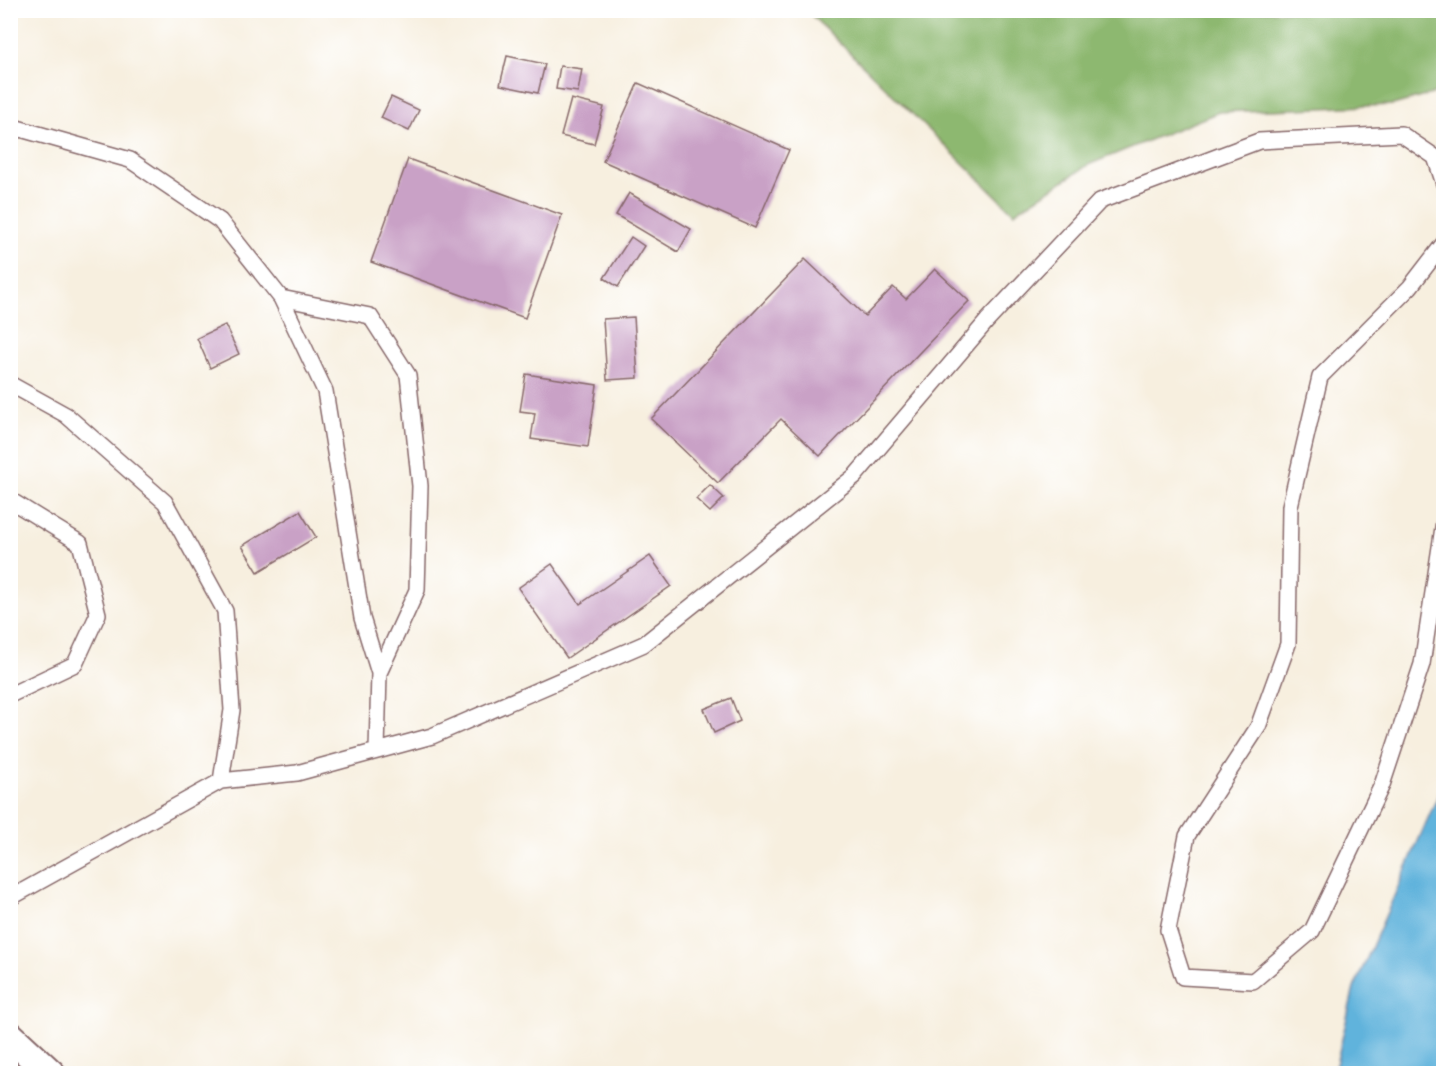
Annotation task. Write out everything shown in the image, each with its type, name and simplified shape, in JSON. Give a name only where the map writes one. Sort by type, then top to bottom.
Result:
[{"type":"street","points":[[10,1036],[51,1074]]},
{"type":"lane","points":[[10,126],[130,160],[220,221],[281,298],[326,391],[362,618],[379,673],[377,751]]},
{"type":"lane","points":[[10,898],[221,781],[297,773],[432,736],[644,644],[855,476],[987,321],[1100,201],[1259,141],[1401,134],[1435,156],[1443,184]]},
{"type":"lane","points":[[1443,243],[1410,287],[1320,377],[1290,506],[1288,644],[1258,727],[1187,836],[1168,930],[1183,977],[1253,981],[1312,931],[1382,785],[1422,664],[1443,521]]},
{"type":"lane","points":[[281,298],[370,316],[408,375],[420,486],[417,590],[379,673]]},
{"type":"lane","points":[[10,384],[66,415],[165,502],[225,611],[232,710],[221,781]]},
{"type":"lane","points":[[10,500],[80,543],[99,614],[75,664],[10,695]]},
{"type":"green space","points":[[807,11],[1443,11],[1443,91],[1393,105],[1219,112],[1088,165],[1014,213]]},
{"type":"water","points":[[1443,784],[1443,1073],[1334,1073],[1354,988]]},
{"type":"building","points":[[507,56],[545,64],[538,93],[500,85]]},
{"type":"building","points":[[560,66],[582,69],[578,92],[556,89]]},
{"type":"building","points":[[638,83],[789,150],[755,228],[603,161]]},
{"type":"building","points":[[391,97],[419,110],[409,131],[381,118]]},
{"type":"building","points":[[571,99],[604,107],[594,144],[561,136]]},
{"type":"building","points":[[408,159],[562,215],[525,318],[371,262]]},
{"type":"building","points":[[629,193],[691,229],[678,252],[616,215]]},
{"type":"building","points":[[631,237],[644,246],[618,287],[604,278]]},
{"type":"building","points":[[805,259],[865,316],[893,287],[906,299],[935,269],[969,301],[820,456],[781,419],[718,483],[651,419]]},
{"type":"building","points":[[634,317],[638,378],[607,380],[603,319]]},
{"type":"building","points":[[225,325],[239,354],[210,368],[197,338]]},
{"type":"building","points":[[526,374],[597,385],[588,447],[531,439],[535,413],[520,411]]},
{"type":"building","points":[[710,485],[724,498],[710,512],[696,499]]},
{"type":"building","points":[[300,511],[316,537],[258,572],[242,546]]},
{"type":"building","points":[[650,556],[671,586],[567,658],[518,588],[552,564],[580,604]]},
{"type":"building","points":[[731,698],[740,721],[714,733],[704,709]]}]
